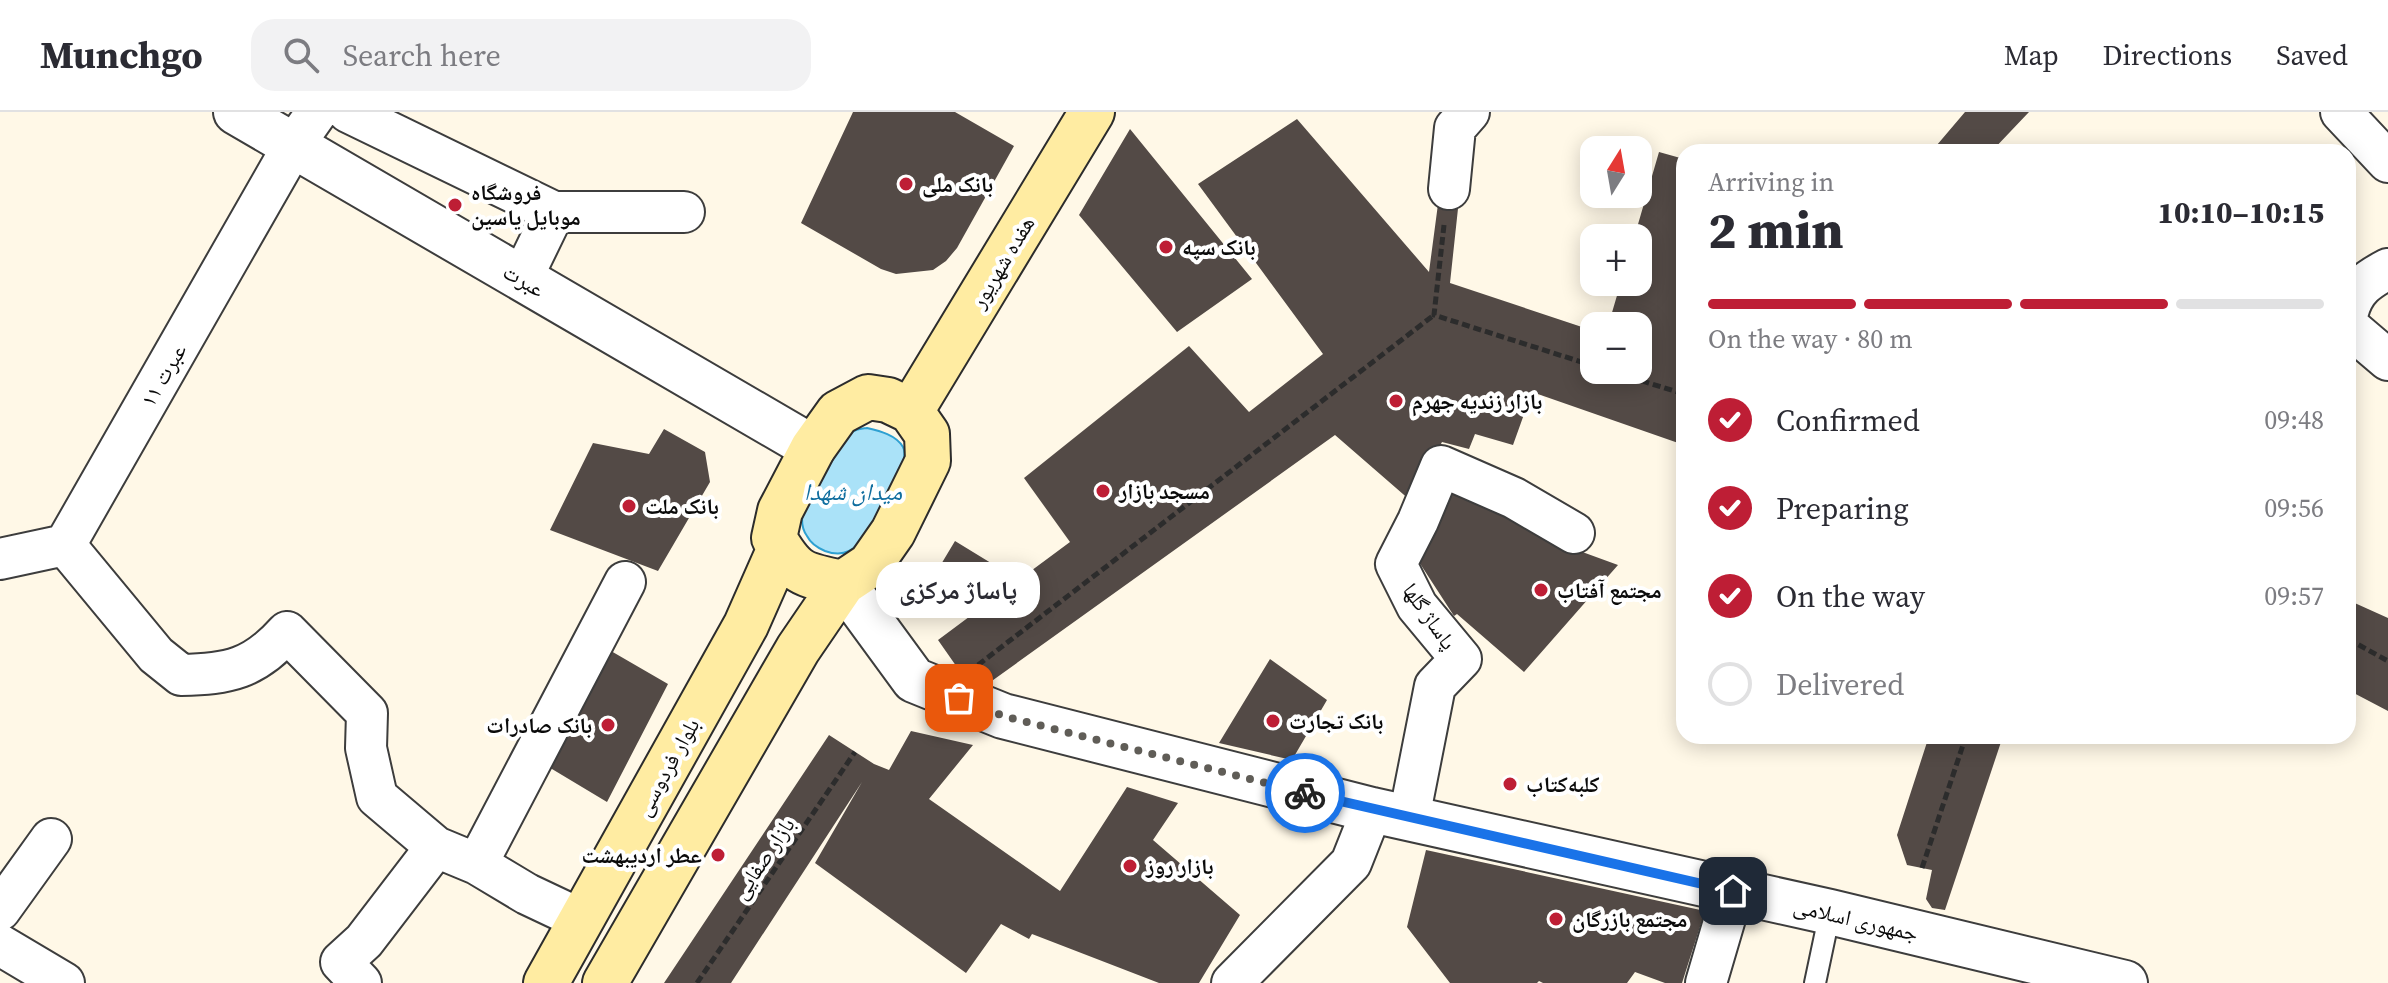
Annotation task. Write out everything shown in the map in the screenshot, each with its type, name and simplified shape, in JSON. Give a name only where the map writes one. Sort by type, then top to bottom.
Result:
[{"type":"main road","name":"هفده شهریور","points":[[911,411],[1092,112]]},
{"type":"main road","points":[[605,983],[798,649],[843,583],[870,565],[893,532],[928,461],[927,434],[911,411],[888,400],[868,397],[838,413],[813,448],[780,511],[774,538],[790,565],[812,577],[843,583]]},
{"type":"main road","name":"بلوار فردوسی","points":[[546,983],[746,625],[780,548]]},
{"type":"street","name":"عبرت","points":[[236,112],[305,129],[522,278],[813,448]]},
{"type":"street","points":[[348,112],[554,212],[684,212]]},
{"type":"street","points":[[2341,112],[2388,162]]},
{"type":"street","points":[[1449,189],[1450,117]]},
{"type":"street","name":"عبرت ۱۱","points":[[65,545],[305,129]]},
{"type":"street","points":[[522,278],[554,212]]},
{"type":"street","points":[[2356,292],[2370,278],[2388,269]]},
{"type":"street","points":[[2356,333],[2388,360]]},
{"type":"street","name":"پاساژ گلها","points":[[1391,814],[1435,686],[1461,659],[1417,606],[1396,564],[1441,466],[1514,498],[1574,533]]},
{"type":"street","points":[[0,559],[65,545],[156,655],[181,675],[239,669],[274,647],[287,632],[367,713],[366,748],[377,797],[436,847],[477,864],[527,894],[582,920]]},
{"type":"street","points":[[477,864],[625,582]]},
{"type":"street","name":"جمهوری اسلامی","points":[[843,583],[914,680],[1003,716],[1391,814],[1830,912],[2125,983]]},
{"type":"street","points":[[1232,983],[1351,863],[1391,814]]},
{"type":"street","points":[[0,910],[51,839]]},
{"type":"street","points":[[361,983],[341,962],[364,941],[436,847]]},
{"type":"street","points":[[1706,983],[1733,891]]},
{"type":"street","points":[[0,945],[64,983]]},
{"type":"lane","points":[[1815,983],[1830,912]]},
{"type":"path","points":[[976,667],[1434,315],[1449,189]]},
{"type":"path","points":[[1434,315],[1580,362]]},
{"type":"path","points":[[1652,384],[1676,392]]},
{"type":"path","points":[[2356,643],[2388,661]]},
{"type":"path","points":[[1922,868],[1963,744]]},
{"type":"path","name":"بازار صفایی","points":[[697,983],[855,752]]},
{"type":"water","name":"میدان شهدا","points":[[867,428],[887,434],[900,443],[904,456],[901,469],[877,519],[857,545],[843,553],[828,552],[815,545],[806,534],[802,521],[804,511],[822,475],[845,440],[854,431]]},
{"type":"building","name":"بانک ملی","points":[[853,112],[955,112],[1014,146],[957,248],[933,270],[896,274],[881,269],[801,223]]},
{"type":"building","points":[[1965,112],[2029,112],[1999,144],[1938,144]]},
{"type":"building","name":"بازار زندیه جهرم","points":[[1297,119],[1429,272],[1440,189],[1460,190],[1450,283],[1580,326],[1580,384],[1652,384],[1652,312],[1612,312],[1617,296],[1652,296],[1652,224],[1638,224],[1643,208],[1652,208],[1652,176],[1659,152],[1676,157],[1676,442],[1532,392],[1513,445],[1475,434],[1469,449],[1442,442],[1411,501],[1335,435],[975,693],[938,640],[1070,542],[1024,478],[1189,346],[1249,412],[1323,354],[1198,184]]},
{"type":"building","name":"بانک سپه","points":[[1130,129],[1252,279],[1177,332],[1079,215]]},
{"type":"building","name":"بانک ملت","points":[[664,429],[705,452],[710,482],[658,571],[550,530],[593,443],[649,454]]},
{"type":"building","points":[[1452,487],[1547,535],[1544,538],[1618,565],[1524,672],[1457,614],[1454,616],[1419,562]]},
{"type":"building","points":[[955,541],[1004,571],[962,604],[928,586]]},
{"type":"building","points":[[2356,604],[2388,618],[2388,711],[2356,694]]},
{"type":"building","name":"بانک صادرات","points":[[611,651],[668,684],[607,802],[547,766]]},
{"type":"building","name":"بانک تجارت","points":[[1270,659],[1327,700],[1292,760],[1219,743]]},
{"type":"building","points":[[911,731],[973,745],[929,799],[1060,891],[1127,787],[1178,803],[1153,840],[1240,915],[1199,983],[1159,983],[1032,934],[1029,939],[1001,924],[966,973],[815,863],[862,782],[731,983],[664,983],[829,735],[889,770]]},
{"type":"building","points":[[1926,744],[2000,744],[1945,910],[1932,908],[1926,899],[1932,870],[1907,865],[1897,835]]},
{"type":"building","name":"مجتمع بازرگان","points":[[1426,850],[1705,911],[1682,983],[1665,983],[1635,972],[1627,983],[1450,983],[1407,927]]},
{"type":"way so far","points":[[959,698],[1003,716],[1305,793]]},
{"type":"place","name":"بانک ملی","points":[[906,184]]},
{"type":"place","name":"فروشگاه موبایل یاسین","points":[[455,205]]},
{"type":"place","name":"بانک سپه","points":[[1166,247]]},
{"type":"place","name":"بازار زندیه جهرم","points":[[1396,401]]},
{"type":"place","name":"مسجد بازار","points":[[1103,491]]},
{"type":"place","name":"بانک ملت","points":[[629,506]]},
{"type":"place","name":"مجتمع آفتاب","points":[[1541,590]]},
{"type":"place","name":"پاساژ مرکزی","points":[[959,698]]},
{"type":"place","name":"بانک تجارت","points":[[1273,721]]},
{"type":"place","name":"بانک صادرات","points":[[608,725]]},
{"type":"place","name":"کلبه‌کتاب","points":[[1510,784]]},
{"type":"place","name":"عطر اردیبهشت","points":[[718,855]]},
{"type":"place","name":"بازار روز","points":[[1130,866]]},
{"type":"place","name":"مجتمع بازرگان","points":[[1556,919]]},
{"type":"route","points":[[1305,793],[1733,891]]}]
